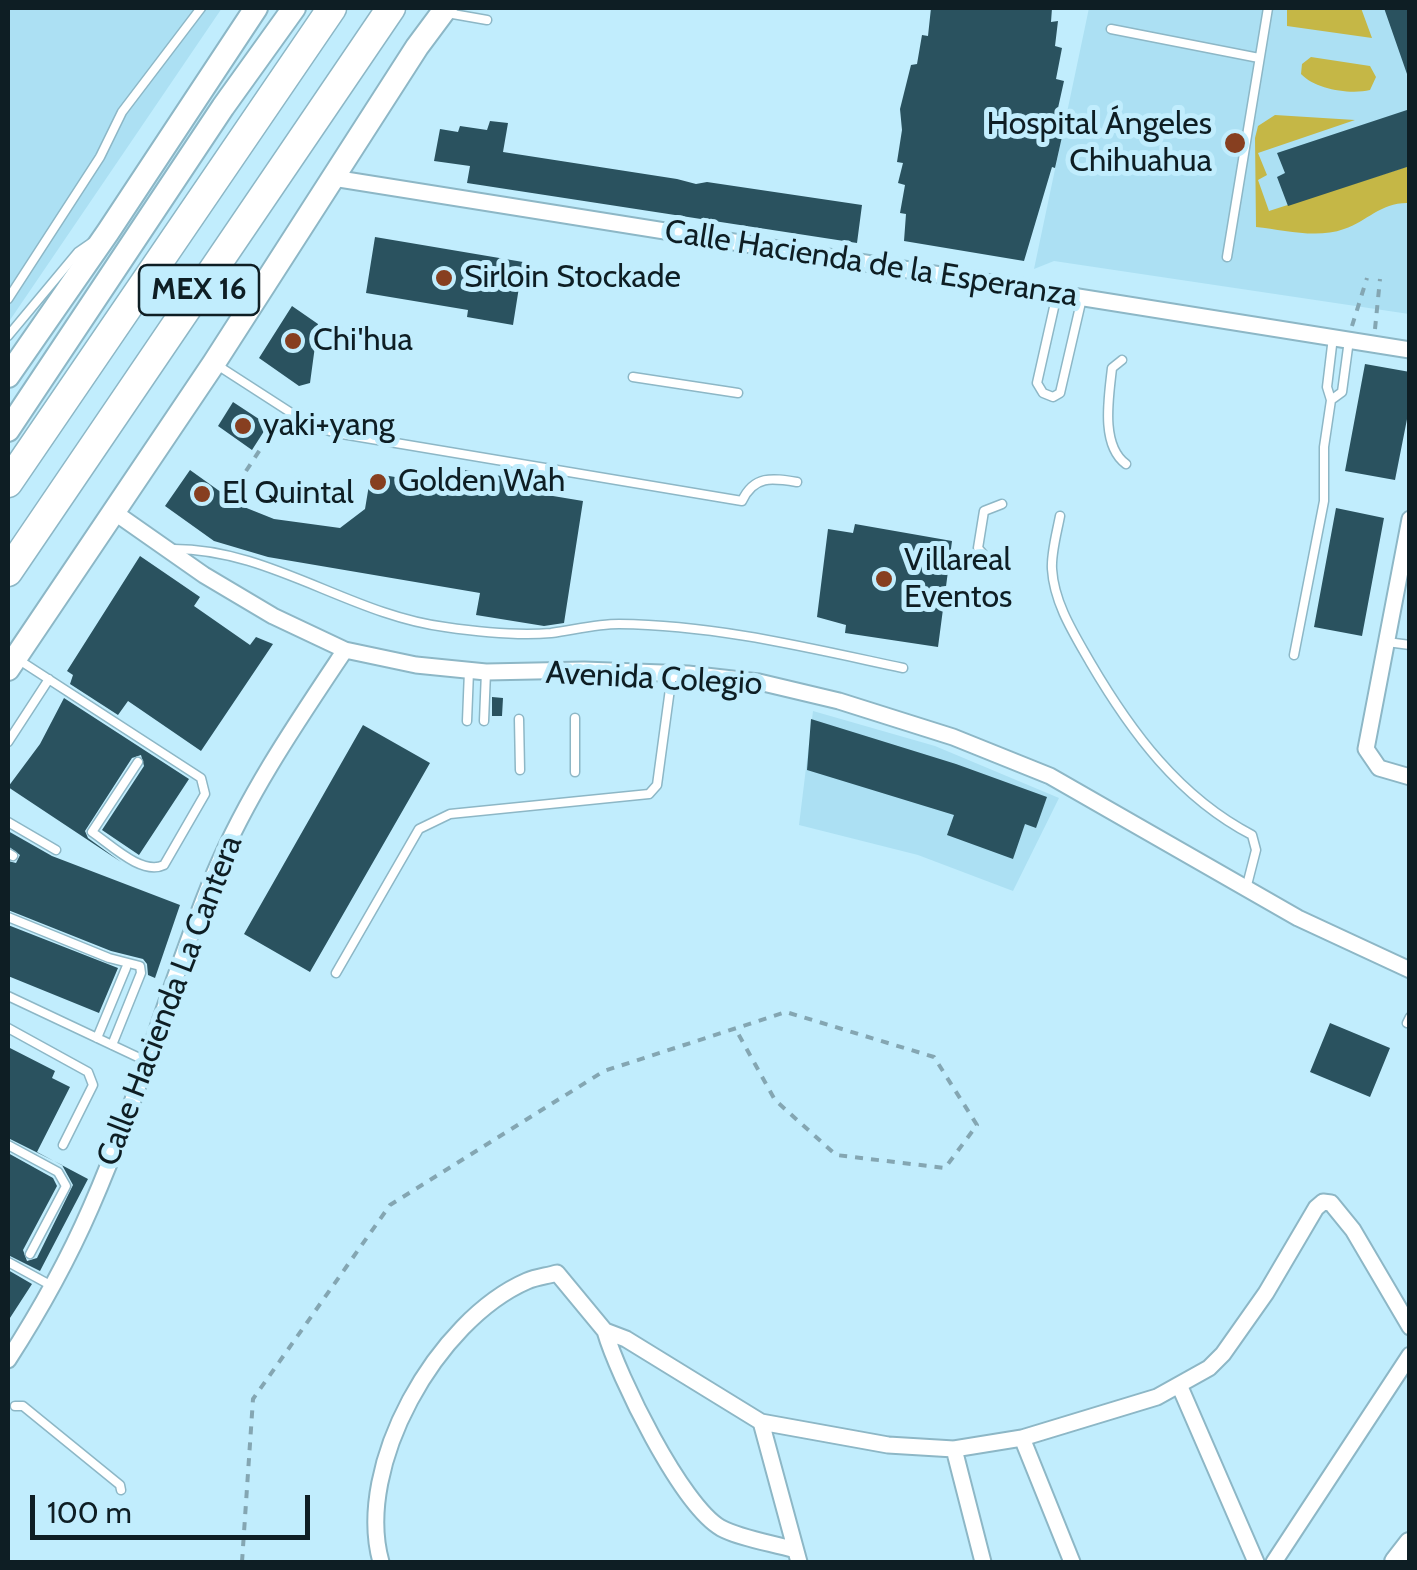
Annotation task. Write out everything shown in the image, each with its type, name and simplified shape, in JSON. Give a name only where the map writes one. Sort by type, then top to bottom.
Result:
[{"type":"highway","name":"MEX 16","points":[[8,483],[332,8]]},
{"type":"highway","name":"MEX 16","points":[[8,572],[391,8]]},
{"type":"main road","points":[[8,376],[256,8]]},
{"type":"main road","points":[[8,430],[16,400],[294,8]]},
{"type":"main road","points":[[11,663],[214,363],[444,10]]},
{"type":"main road","points":[[1396,1562],[1410,1544]]},
{"type":"street","name":"Calle Hacienda de la Esperanza","points":[[333,178],[1410,350]]},
{"type":"street","name":"Avenida Colegio","points":[[114,512],[273,616],[346,650],[416,666],[478,671],[584,670],[759,682],[839,700],[953,737],[1050,776],[1246,889],[1410,970]]},
{"type":"street","points":[[1410,519],[1366,749],[1379,768],[1410,777]]},
{"type":"street","name":"Calle Hacienda La Cantera","points":[[8,1360],[52,1286],[92,1206],[214,874],[242,814],[276,754],[346,650]]},
{"type":"street","points":[[605,1331],[626,1339],[761,1422],[868,1442],[954,1449],[1022,1438],[1180,1387],[1209,1368],[1266,1292],[1316,1208],[1324,1202],[1331,1202],[1353,1230],[1410,1327]]},
{"type":"street","points":[[381,1562],[376,1500],[384,1460],[416,1394],[447,1343],[498,1298],[527,1280],[556,1273],[605,1331],[613,1359],[658,1444],[700,1510],[722,1528],[797,1556]]},
{"type":"street","points":[[1274,1562],[1410,1355]]},
{"type":"street","points":[[1180,1387],[1256,1562]]},
{"type":"street","points":[[761,1422],[797,1556]]},
{"type":"street","points":[[1022,1438],[1072,1562]]},
{"type":"street","points":[[954,1449],[983,1562]]},
{"type":"lane","points":[[8,300],[100,156],[122,112],[201,8]]},
{"type":"lane","points":[[1227,257],[1268,8]]},
{"type":"lane","points":[[444,10],[487,20]]},
{"type":"lane","points":[[1111,28],[1260,58]]},
{"type":"lane","points":[[8,336],[78,252],[108,232]]},
{"type":"lane","points":[[1057,294],[1037,383],[1042,393],[1052,397],[1060,392],[1082,298]]},
{"type":"lane","points":[[1294,655],[1324,501],[1324,448],[1331,400],[1326,386],[1341,339]]},
{"type":"lane","points":[[1331,400],[1342,392],[1345,372],[1341,339]]},
{"type":"lane","points":[[1044,352],[1068,358]]},
{"type":"lane","points":[[1122,360],[1112,368],[1108,405],[1112,448],[1126,464]]},
{"type":"lane","points":[[214,363],[310,425],[336,433],[742,500],[748,487],[764,478],[797,482]]},
{"type":"lane","points":[[1329,369],[1345,372]]},
{"type":"lane","points":[[633,378],[738,392]]},
{"type":"lane","points":[[991,563],[978,548],[984,511],[1002,504]]},
{"type":"lane","points":[[1060,516],[1052,569],[1066,622],[1124,720],[1178,782],[1226,822],[1252,835],[1256,850],[1246,889]]},
{"type":"lane","points":[[168,549],[216,552],[366,607],[445,627],[548,633],[599,625],[673,627],[768,639],[903,668]]},
{"type":"lane","points":[[1387,642],[1410,646]]},
{"type":"lane","points":[[11,663],[49,679],[201,778],[206,794],[164,865],[150,869],[92,832],[138,762]]},
{"type":"lane","points":[[478,671],[484,720]]},
{"type":"lane","points":[[467,721],[478,671]]},
{"type":"lane","points":[[336,973],[419,829],[430,821],[450,814],[649,794],[656,785],[672,674]]},
{"type":"lane","points":[[8,742],[49,679]]},
{"type":"lane","points":[[574,718],[574,772]]},
{"type":"lane","points":[[519,719],[520,770]]},
{"type":"lane","points":[[8,822],[56,850]]},
{"type":"lane","points":[[8,917],[109,958],[137,962],[142,973],[112,1045]]},
{"type":"lane","points":[[97,1038],[126,968]]},
{"type":"lane","points":[[8,996],[146,1060]]},
{"type":"lane","points":[[8,1028],[88,1072],[92,1078],[93,1086],[62,1145]]},
{"type":"lane","points":[[8,1145],[58,1172],[66,1186],[30,1254]]},
{"type":"lane","points":[[8,1262],[52,1286]]},
{"type":"lane","points":[[15,1406],[24,1406],[121,1490]]},
{"type":"path","points":[[1341,339],[1351,327],[1367,278]]},
{"type":"path","points":[[1371,344],[1380,278]]},
{"type":"path","points":[[246,472],[286,410]]},
{"type":"path","points":[[242,1562],[253,1399],[390,1205],[604,1071],[734,1028],[786,1012],[934,1057],[977,1126],[945,1168],[836,1155],[774,1100],[734,1028]]},
{"type":"shaded area","points":[[8,8],[222,8],[8,323]]},
{"type":"shaded area","name":"Hospital Ángeles Chihuahua","points":[[1089,8],[1409,8],[1409,314],[1054,261],[1034,269]]},
{"type":"shaded area","points":[[1287,8],[1361,8],[1372,38],[1287,26]]},
{"type":"shaded area","points":[[1311,57],[1370,66],[1376,77],[1370,90],[1324,87],[1301,74],[1302,64]]},
{"type":"shaded area","points":[[1275,115],[1355,120],[1258,153],[1267,175],[1258,180],[1269,211],[1409,166],[1409,203],[1382,209],[1334,232],[1300,233],[1256,227],[1255,138],[1258,126]]},
{"type":"shaded area","points":[[813,711],[935,746],[1059,798],[1013,891],[918,855],[799,825]]},
{"type":"building","points":[[931,8],[1052,8],[1051,22],[1058,21],[1055,46],[1062,48],[1056,79],[1064,81],[1056,117],[1066,119],[1055,168],[1052,167],[1024,261],[904,241],[906,214],[900,213],[905,185],[898,183],[903,163],[897,162],[902,130],[900,109],[911,65],[917,64],[922,35],[928,36]]},
{"type":"building","points":[[1384,8],[1410,8],[1410,73],[1407,74]]},
{"type":"building","name":"Hospital Ángeles Chihuahua","points":[[1410,109],[1410,166],[1288,206],[1277,177],[1285,173],[1277,153]]},
{"type":"building","points":[[490,121],[508,123],[503,152],[696,184],[707,182],[862,205],[857,243],[467,183],[470,166],[434,161],[440,129],[458,132],[460,126],[487,130]]},
{"type":"building","name":"Sirloin Stockade","points":[[375,237],[523,262],[513,325],[467,317],[468,310],[366,293]]},
{"type":"building","name":"Chi'hua","points":[[292,306],[318,324],[310,383],[299,386],[259,358]]},
{"type":"building","points":[[1365,364],[1410,372],[1410,404],[1395,480],[1345,471]]},
{"type":"building","name":"yaki+yang","points":[[233,402],[268,425],[252,450],[218,426]]},
{"type":"building","points":[[459,469],[525,480],[523,491],[583,501],[564,623],[544,626],[476,615],[480,593],[268,557],[214,541],[165,506],[190,470],[239,505],[274,519],[340,528],[365,509],[371,473],[413,480],[414,474],[457,481]]},
{"type":"building","points":[[1336,508],[1384,518],[1362,636],[1314,627]]},
{"type":"building","name":"Villareal Eventos","points":[[855,524],[952,541],[938,647],[845,633],[846,625],[817,617],[828,529],[853,533]]},
{"type":"building","points":[[140,556],[200,597],[194,606],[250,645],[256,637],[273,644],[201,751],[128,701],[118,715],[70,684],[73,675],[67,671]]},
{"type":"building","points":[[492,697],[503,698],[502,716],[492,716]]},
{"type":"building","points":[[64,698],[189,779],[139,855],[102,830],[144,766],[141,755],[132,758],[85,831],[88,838],[121,862],[8,787],[40,744]]},
{"type":"building","points":[[811,719],[1047,797],[1036,828],[1025,824],[1013,859],[947,835],[954,815],[807,770]]},
{"type":"building","points":[[363,725],[430,763],[310,972],[244,934]]},
{"type":"building","points":[[8,831],[52,856],[180,905],[155,978],[148,975],[143,959],[111,951],[8,910],[8,861],[16,863],[20,855],[8,846]]},
{"type":"building","points":[[8,925],[118,968],[99,1013],[8,976]]},
{"type":"building","points":[[1330,1023],[1390,1048],[1370,1097],[1310,1072]]},
{"type":"building","points":[[8,1047],[55,1071],[52,1078],[70,1087],[37,1152],[54,1161],[8,1138]]},
{"type":"building","points":[[8,1153],[53,1178],[57,1186],[23,1250],[27,1261],[37,1258],[73,1185],[62,1165],[88,1179],[40,1271],[8,1255]]},
{"type":"building","points":[[8,1270],[32,1284],[8,1321]]},
{"type":"place","name":"Hospital Ángeles Chihuahua","points":[[1235,143]]},
{"type":"place","name":"Sirloin Stockade","points":[[444,278]]},
{"type":"place","name":"Chi'hua","points":[[293,341]]},
{"type":"place","name":"yaki+yang","points":[[243,426]]},
{"type":"place","name":"Golden Wah","points":[[378,482]]},
{"type":"place","name":"El Quintal","points":[[202,494]]},
{"type":"place","name":"Villareal Eventos","points":[[884,579]]}]
